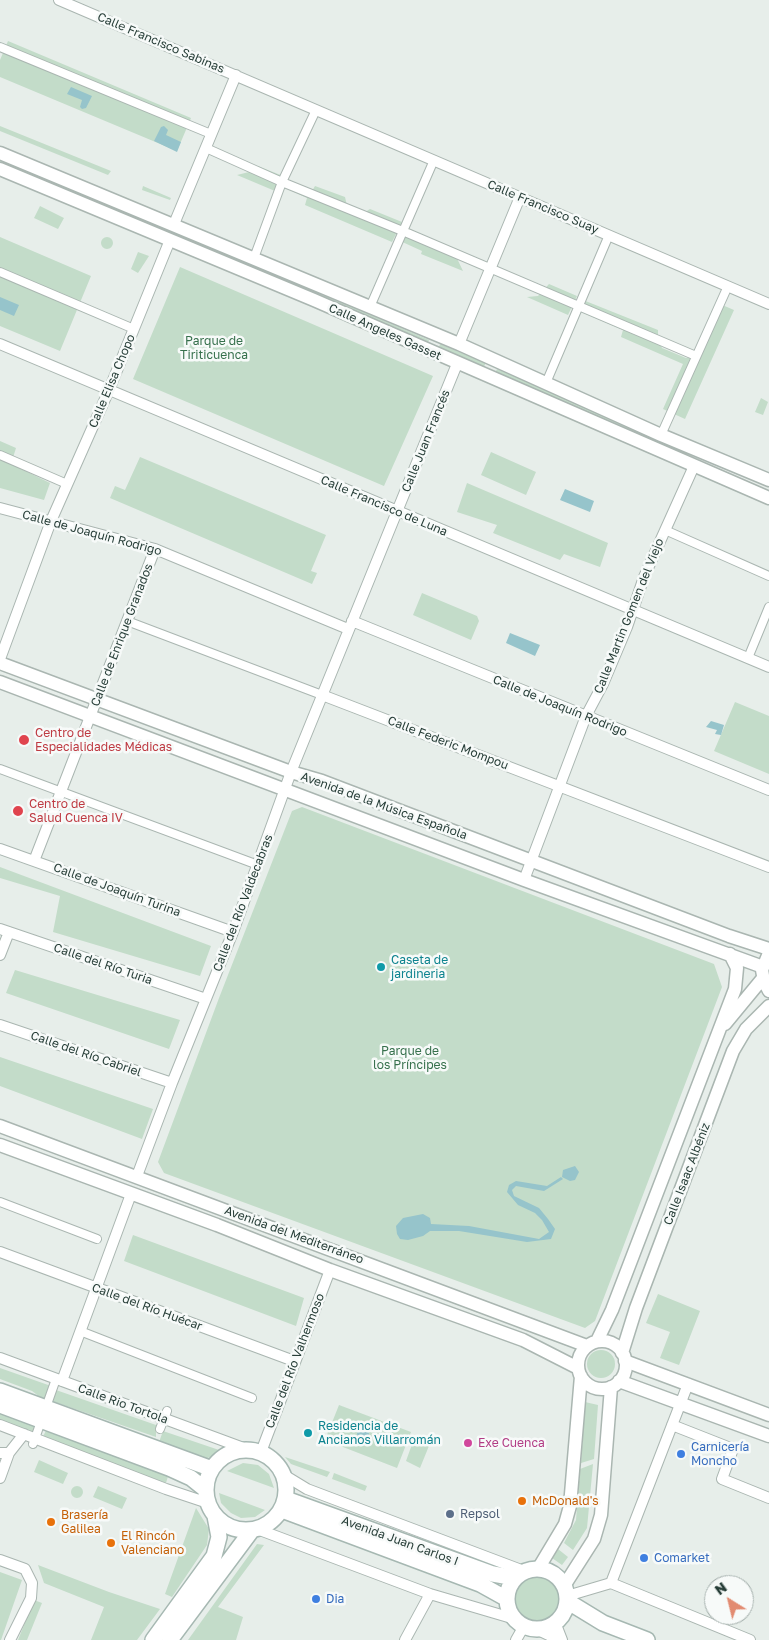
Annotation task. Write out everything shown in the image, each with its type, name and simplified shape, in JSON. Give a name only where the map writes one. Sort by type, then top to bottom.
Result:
[{"type":"main road","points":[[0,1391],[44,1414],[191,1478],[209,1503],[234,1528],[255,1529]]},
{"type":"main road","points":[[0,1405],[44,1414],[212,1469]]},
{"type":"main road","points":[[153,1640],[214,1556],[219,1537],[209,1503],[212,1469],[227,1455],[254,1451],[276,1463],[284,1475],[287,1487],[284,1504],[273,1520],[255,1529],[170,1640]]},
{"type":"main road","name":"Avenida Juan Carlos I","points":[[284,1504],[493,1574],[526,1573]]},
{"type":"main road","name":"Avenida Juan Carlos I","points":[[284,1504],[480,1584],[506,1599]]},
{"type":"main road","points":[[566,1595],[558,1619],[545,1628],[525,1625],[508,1609],[506,1599],[509,1588],[526,1573],[553,1574],[566,1595],[602,1623]]},
{"type":"main road","points":[[558,1619],[602,1623],[647,1640]]},
{"type":"street","name":"Calle Francisco Sabinas","points":[[59,0],[236,75]]},
{"type":"street","points":[[0,47],[211,134]]},
{"type":"street","name":"Calle Francisco Suay","points":[[236,75],[769,304]]},
{"type":"street","points":[[174,224],[236,75]]},
{"type":"street","points":[[254,258],[282,182],[316,110]]},
{"type":"street","points":[[206,148],[282,182],[491,268],[696,356]]},
{"type":"street","name":"Calle Angeles Gasset","points":[[0,153],[459,344],[661,435],[769,480]]},
{"type":"street","points":[[370,307],[405,232],[434,160]]},
{"type":"street","name":"Calle Angeles Gasset","points":[[0,169],[105,215],[170,240],[769,498]]},
{"type":"street","points":[[459,344],[520,197]]},
{"type":"street","points":[[546,383],[580,307],[609,235]]},
{"type":"street","name":"Calle Elisa Chopo","points":[[0,659],[51,521],[110,390],[170,240]]},
{"type":"street","points":[[0,272],[134,329]]},
{"type":"street","points":[[661,435],[728,286]]},
{"type":"street","name":"Calle Francisco de Luna","points":[[0,344],[769,667]]},
{"type":"street","name":"Calle Juan Francés","points":[[350,625],[457,364]]},
{"type":"street","points":[[0,455],[67,484]]},
{"type":"street","name":"Calle Martin Gomen del Viejo","points":[[524,880],[586,716],[603,684],[633,610],[644,577],[694,466]]},
{"type":"street","name":"Calle de Joaquín Rodrigo","points":[[0,508],[155,549],[586,716],[769,790]]},
{"type":"street","points":[[666,530],[769,576]]},
{"type":"street","name":"Calle de Enrique Granados","points":[[34,861],[155,549]]},
{"type":"street","points":[[748,658],[769,608]]},
{"type":"street","name":"Calle Federic Mompou","points":[[127,620],[769,867]]},
{"type":"street","name":"Calle del Río Valdecabras","points":[[137,1176],[233,932],[291,772],[350,625]]},
{"type":"street","name":"Avenida de la Música Española","points":[[0,663],[291,772],[322,781],[729,936],[769,948]]},
{"type":"street","name":"Avenida de la Música Española","points":[[0,682],[524,880],[730,954],[763,972]]},
{"type":"street","points":[[0,769],[258,865]]},
{"type":"street","name":"Calle de Joaquín Turina","points":[[0,849],[233,932]]},
{"type":"street","points":[[0,956],[4,931]]},
{"type":"street","name":"Calle del Río Turia","points":[[4,931],[206,999]]},
{"type":"street","name":"Calle Isaac Albéniz","points":[[718,1033],[763,972],[769,953]]},
{"type":"street","name":"Calle Isaac Albéniz","points":[[592,1343],[612,1310],[738,978],[736,964],[730,954]]},
{"type":"street","points":[[763,972],[769,991]]},
{"type":"street","name":"Calle Isaac Albéniz","points":[[624,1357],[636,1308],[733,1051],[746,1029],[769,1006]]},
{"type":"street","name":"Calle del Río Cabriel","points":[[0,1025],[172,1083]]},
{"type":"street","name":"Avenida del Mediterráneo","points":[[0,1126],[592,1343]]},
{"type":"street","name":"Avenida del Mediterráneo","points":[[0,1144],[330,1270],[523,1340],[579,1372]]},
{"type":"street","points":[[34,1441],[80,1331],[130,1194]]},
{"type":"street","points":[[0,1202],[97,1239]]},
{"type":"street","name":"Calle del Río Huécar","points":[[0,1252],[294,1361]]},
{"type":"street","name":"Calle del Río Valhermoso","points":[[254,1451],[294,1361],[330,1270]]},
{"type":"street","points":[[80,1331],[252,1398]]},
{"type":"street","points":[[284,1475],[307,1489],[526,1573],[565,1524],[570,1506],[580,1356],[592,1343],[612,1343],[624,1357],[769,1415]]},
{"type":"street","points":[[566,1595],[594,1539],[600,1515],[615,1384],[624,1372],[624,1357]]},
{"type":"street","name":"Calle Rio Tortola","points":[[0,1358],[164,1420],[254,1451]]},
{"type":"street","points":[[579,1372],[594,1387],[615,1384],[680,1403],[769,1436]]},
{"type":"street","points":[[611,1583],[688,1384]]},
{"type":"street","points":[[0,1425],[24,1434],[34,1441],[166,1490],[209,1503]]},
{"type":"street","points":[[672,1425],[733,1449],[722,1479],[769,1498]]},
{"type":"street","points":[[0,1478],[5,1453],[24,1434]]},
{"type":"street","points":[[255,1529],[430,1594],[525,1625],[561,1640]]},
{"type":"street","points":[[0,1560],[25,1569],[32,1583],[31,1598],[10,1640]]},
{"type":"street","points":[[566,1595],[611,1583],[750,1640]]},
{"type":"street","points":[[404,1640],[430,1594]]},
{"type":"street","points":[[558,1619],[561,1640]]},
{"type":"street","points":[[516,1640],[525,1625]]},
{"type":"green space","points":[[8,41],[191,118],[177,151],[0,77],[0,60]]},
{"type":"green space","points":[[0,126],[111,171],[108,175],[0,131]]},
{"type":"green space","points":[[0,157],[141,218],[140,222],[0,163]]},
{"type":"green space","points":[[258,166],[283,176],[275,191],[237,175],[253,171]]},
{"type":"green space","points":[[286,179],[312,191],[315,186],[345,197],[348,210],[357,217],[370,209],[402,222],[392,242],[305,205],[307,198],[283,187]]},
{"type":"green space","points":[[143,186],[171,198],[170,200],[142,190]]},
{"type":"green space","points":[[40,206],[64,218],[58,229],[34,218]]},
{"type":"green space","points":[[152,223],[199,242],[197,247],[151,228]]},
{"type":"green space","points":[[403,226],[452,248],[463,271],[421,254],[422,251],[398,240]]},
{"type":"green space","points":[[0,237],[91,276],[60,351],[0,326]]},
{"type":"green space","points":[[105,237],[109,237],[113,243],[109,249],[105,249],[101,245],[101,241]]},
{"type":"green space","points":[[211,247],[314,290],[310,296],[208,251]]},
{"type":"green space","points":[[138,252],[149,256],[138,273],[131,269]]},
{"type":"green space","name":"Parque de Tiriticuenca","points":[[180,267],[433,376],[384,486],[133,379]]},
{"type":"green space","points":[[549,284],[577,296],[568,315],[527,297],[538,296]]},
{"type":"green space","points":[[324,295],[429,340],[427,345],[322,301]]},
{"type":"green space","points":[[578,298],[658,330],[658,340],[662,348],[686,358],[696,356],[720,304],[734,310],[685,419],[663,409],[683,364],[621,337],[623,330],[574,309]]},
{"type":"green space","points":[[440,344],[486,363],[483,368],[438,350]]},
{"type":"green space","points":[[497,369],[668,441],[666,447],[495,373]]},
{"type":"green space","points":[[761,398],[768,402],[763,415],[755,412]]},
{"type":"green space","points":[[0,441],[16,448],[11,464],[50,483],[44,500],[0,488]]},
{"type":"green space","points":[[491,452],[536,472],[526,495],[481,475]]},
{"type":"green space","points":[[140,457],[326,535],[311,571],[317,573],[312,584],[110,498],[115,486],[125,490]]},
{"type":"green space","points":[[467,483],[608,543],[600,567],[564,554],[560,560],[493,533],[497,525],[457,512]]},
{"type":"green space","points":[[422,593],[477,616],[479,621],[471,640],[413,615]]},
{"type":"green space","points":[[735,702],[769,716],[769,774],[714,751]]},
{"type":"green space","name":"Parque de los Príncipes","points":[[302,807],[714,964],[722,987],[595,1321],[585,1328],[164,1173],[158,1162],[219,998],[292,811]]},
{"type":"green space","points":[[0,867],[211,946],[200,976],[53,932],[60,896],[0,878]]},
{"type":"green space","points":[[15,970],[180,1020],[169,1049],[6,993]]},
{"type":"green space","points":[[0,1057],[153,1109],[142,1139],[0,1086]]},
{"type":"green space","points":[[133,1235],[304,1298],[296,1326],[124,1261]]},
{"type":"green space","points":[[658,1294],[700,1311],[679,1365],[660,1358],[670,1332],[646,1323]]},
{"type":"green space","points":[[601,1350],[611,1354],[615,1364],[611,1374],[601,1378],[591,1374],[587,1364],[591,1354]]},
{"type":"green space","points":[[0,1368],[51,1386],[44,1400],[32,1391],[0,1379]]},
{"type":"green space","points":[[56,1390],[156,1425],[156,1437],[52,1401]]},
{"type":"green space","points":[[585,1402],[598,1405],[594,1459],[581,1463]]},
{"type":"green space","points":[[339,1405],[411,1432],[397,1468],[325,1440]]},
{"type":"green space","points":[[0,1408],[38,1422],[34,1434],[0,1422]]},
{"type":"green space","points":[[47,1429],[169,1473],[166,1483],[42,1438]]},
{"type":"green space","points":[[163,1431],[222,1451],[204,1460],[158,1445]]},
{"type":"green space","points":[[415,1436],[431,1441],[420,1468],[406,1461]]},
{"type":"green space","points":[[285,1457],[330,1472],[327,1477],[291,1464]]},
{"type":"green space","points":[[39,1460],[68,1473],[63,1484],[34,1472]]},
{"type":"green space","points":[[243,1463],[258,1465],[269,1474],[274,1488],[227,1471]]},
{"type":"green space","points":[[593,1464],[587,1528],[573,1550],[564,1543],[576,1520],[580,1469]]},
{"type":"green space","points":[[334,1473],[367,1486],[365,1491],[332,1479]]},
{"type":"green space","points":[[75,1486],[79,1486],[83,1492],[79,1498],[75,1498],[71,1494],[71,1490]]},
{"type":"green space","points":[[98,1486],[127,1498],[122,1509],[93,1497]]},
{"type":"green space","points":[[219,1493],[265,1510],[255,1517],[241,1518],[231,1513],[221,1503]]},
{"type":"green space","points":[[196,1508],[209,1529],[207,1545],[172,1597],[165,1594]]},
{"type":"green space","points":[[257,1544],[264,1545],[218,1607],[243,1617],[236,1640],[188,1640]]},
{"type":"green space","points":[[558,1549],[568,1557],[562,1565],[552,1558]]},
{"type":"green space","points":[[38,1565],[160,1609],[137,1640],[91,1640],[104,1607],[44,1583]]},
{"type":"green space","points":[[0,1572],[22,1580],[1,1640],[0,1640]]},
{"type":"green space","points":[[537,1576],[550,1580],[556,1586],[560,1599],[556,1612],[550,1618],[537,1622],[524,1618],[518,1612],[514,1599],[518,1586],[524,1580]]},
{"type":"green space","points":[[34,1600],[42,1603],[27,1640],[18,1640]]},
{"type":"water","points":[[71,87],[92,96],[86,108],[82,109],[80,107],[82,100],[67,94]]},
{"type":"water","points":[[164,126],[168,130],[166,135],[181,142],[177,152],[154,141],[161,127]]},
{"type":"water","points":[[0,297],[19,305],[14,316],[0,310]]},
{"type":"water","points":[[565,489],[594,501],[590,512],[560,500]]},
{"type":"water","points":[[510,633],[540,645],[535,656],[506,643]]},
{"type":"water","points":[[711,721],[724,725],[721,735],[715,734],[717,730],[706,727]]},
{"type":"water","points":[[575,1166],[579,1172],[575,1180],[570,1181],[562,1177],[563,1170]]},
{"type":"water","points":[[561,1177],[563,1179],[544,1191],[516,1186],[512,1190],[514,1196],[539,1208],[548,1219],[555,1229],[551,1239],[527,1242],[459,1231],[430,1231],[423,1236],[408,1240],[400,1239],[397,1234],[396,1226],[403,1218],[423,1214],[430,1218],[431,1224],[469,1226],[539,1239],[549,1232],[535,1213],[518,1205],[507,1192],[509,1185],[516,1181],[547,1186]]},
{"type":"water","points":[[361,1428],[365,1428],[369,1434],[365,1440],[361,1440],[357,1436],[357,1432]]},
{"type":"place","name":"Centro de Especialidades Médicas","points":[[24,740]]},
{"type":"place","name":"Centro de Salud Cuenca IV","points":[[18,811]]},
{"type":"place","name":"Caseta de jardineria","points":[[381,967]]},
{"type":"place","name":"Residencia de Ancianos Villarromán","points":[[308,1433]]},
{"type":"place","name":"Exe Cuenca","points":[[468,1443]]},
{"type":"place","name":"Carnicería Moncho","points":[[681,1454]]},
{"type":"place","name":"McDonald's","points":[[522,1501]]},
{"type":"place","name":"Repsol","points":[[450,1514]]},
{"type":"place","name":"Brasería Galilea","points":[[51,1522]]},
{"type":"place","name":"El Rincón Valenciano","points":[[111,1543]]},
{"type":"place","name":"Comarket","points":[[644,1558]]},
{"type":"place","name":"Dia","points":[[316,1599]]}]
